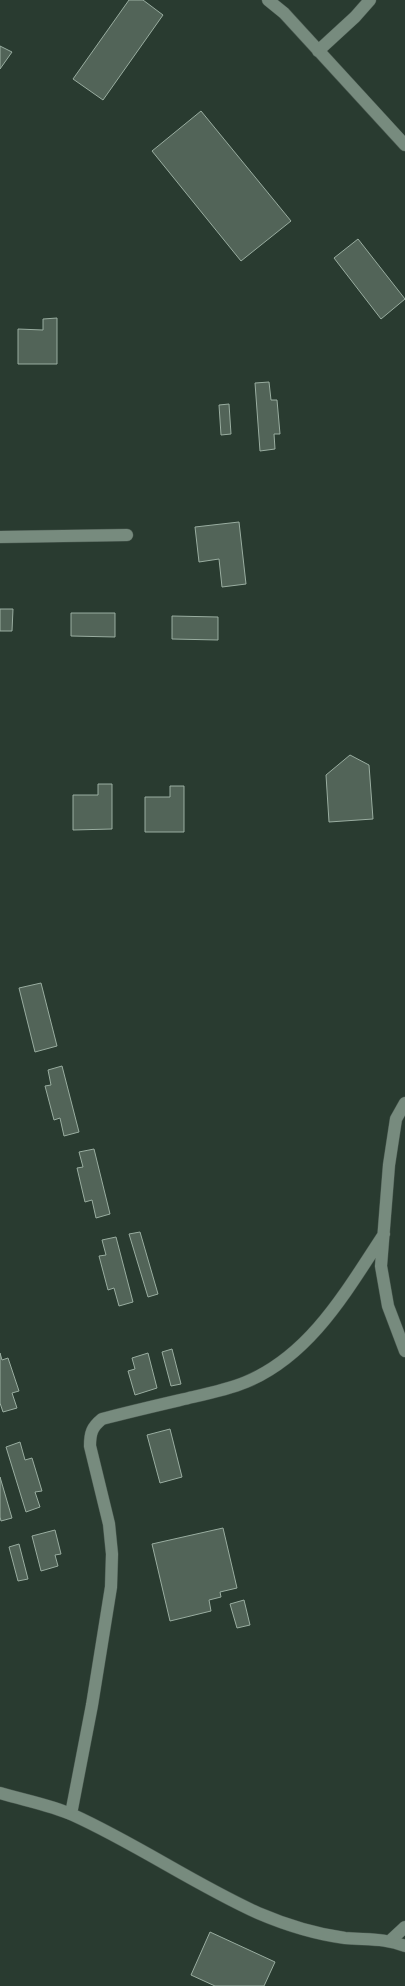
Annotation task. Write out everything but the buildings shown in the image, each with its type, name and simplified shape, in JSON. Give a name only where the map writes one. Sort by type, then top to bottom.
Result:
[{"type":"street","points":[[268,0],[284,13],[405,145]]},
{"type":"street","points":[[318,51],[355,17],[370,0]]},
{"type":"street","points":[[0,537],[127,535]]},
{"type":"street","points":[[405,1103],[396,1119],[391,1150],[381,1266],[388,1306],[405,1351]]},
{"type":"street","points":[[71,1814],[92,1705],[111,1587],[112,1554],[109,1524],[90,1446],[90,1434],[94,1426],[102,1419],[221,1390],[246,1382],[271,1369],[291,1355],[329,1315],[384,1234]]},
{"type":"street","points":[[0,1793],[71,1814],[258,1913],[303,1930],[346,1938],[391,1940],[405,1946]]},
{"type":"street","points":[[391,1940],[405,1927]]}]
